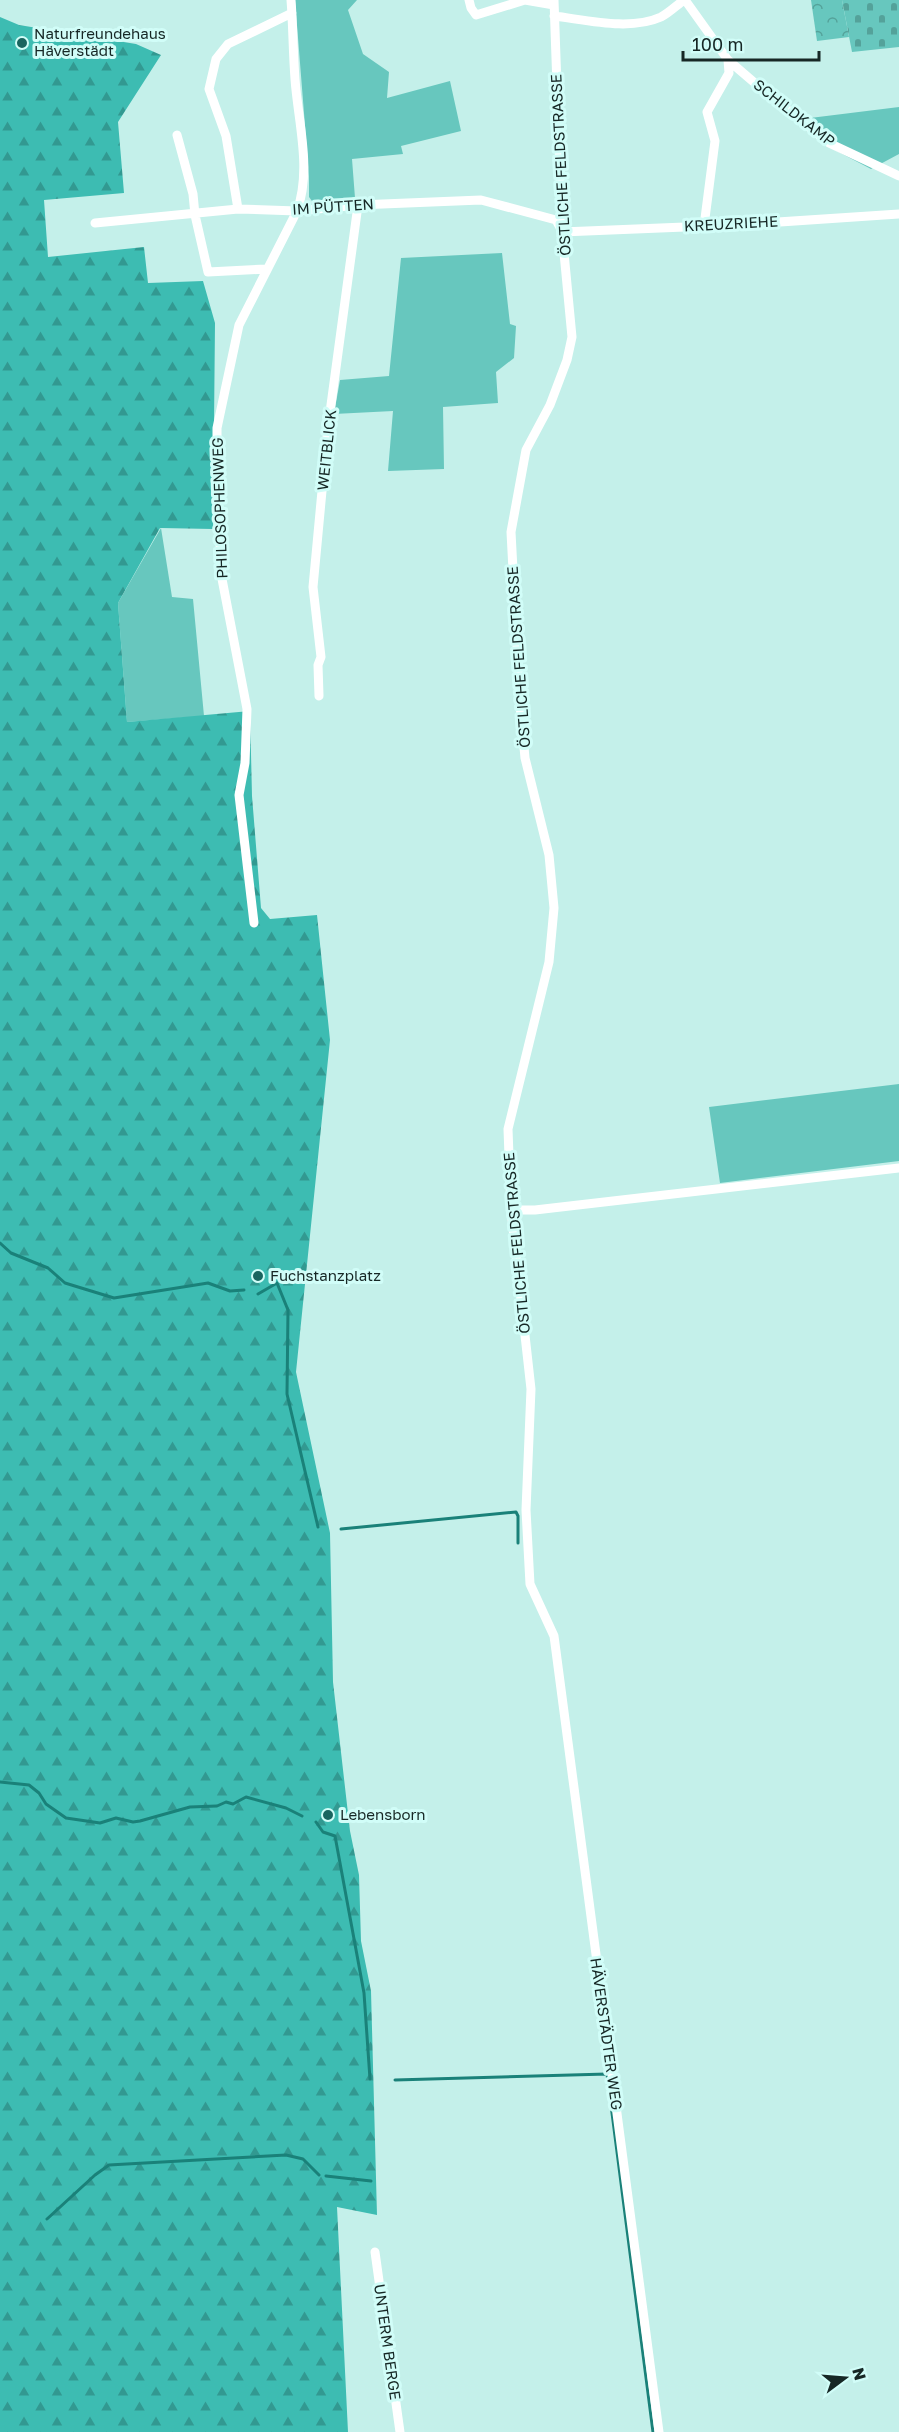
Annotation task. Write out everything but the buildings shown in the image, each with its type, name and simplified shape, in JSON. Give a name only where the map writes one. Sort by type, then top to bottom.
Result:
[{"type":"street","name":"PHILOSOPHENWEG","points":[[254,923],[240,795],[247,709],[222,579],[217,492],[217,428],[239,325],[297,211],[303,194],[305,174],[295,79],[291,0]]},
{"type":"street","points":[[470,0],[471,8],[476,15],[525,0],[554,2]]},
{"type":"street","points":[[554,16],[603,22],[637,23],[662,17],[684,0]]},
{"type":"street","name":"SCHILDKAMP","points":[[684,0],[728,60],[770,96],[829,143],[899,176]]},
{"type":"street","name":"ÖSTLICHE FELDSTRASSE","points":[[554,2],[562,232],[572,337],[567,360],[550,405],[526,450],[511,532],[525,758],[549,855],[554,908],[549,962],[508,1129],[511,1210],[531,1389],[526,1510],[530,1584],[554,1636]]},
{"type":"street","points":[[238,209],[226,136],[209,89],[213,68],[216,59],[228,44],[292,13]]},
{"type":"street","points":[[704,226],[716,141],[706,112],[729,73],[728,60]]},
{"type":"street","points":[[177,135],[193,194],[195,214],[208,272],[266,269]]},
{"type":"street","name":"IM PÜTTEN","points":[[94,223],[238,209],[297,211],[358,205],[481,200],[556,220],[562,232]]},
{"type":"street","name":"WEITBLICK","points":[[320,696],[318,665],[321,657],[313,588],[328,427],[358,205]]},
{"type":"street","name":"KREUZRIEHE","points":[[562,232],[899,214]]},
{"type":"street","points":[[511,1210],[535,1210],[899,1168]]},
{"type":"street","name":"HÄVERSTÄDTER WEG","points":[[554,1636],[659,2432]]},
{"type":"street","name":"UNTERM BERGE","points":[[375,2252],[400,2432]]},
{"type":"green space","points":[[295,0],[357,0],[348,10],[363,54],[389,72],[387,98],[450,81],[461,131],[401,146],[403,154],[352,159],[355,198],[312,201],[309,197]]},
{"type":"green space","points":[[811,0],[842,0],[849,37],[817,41]]},
{"type":"green space","points":[[842,0],[899,0],[899,47],[852,52]]},
{"type":"green space","points":[[0,17],[19,25],[136,44],[161,55],[118,122],[124,193],[44,200],[48,257],[144,247],[148,283],[203,281],[215,323],[213,529],[160,528],[118,603],[127,722],[250,711],[252,796],[261,908],[270,919],[317,915],[330,1040],[296,1372],[330,1533],[333,1682],[350,1831],[359,1875],[361,1941],[371,1991],[377,2215],[337,2207],[348,2432],[0,2432]]},
{"type":"green space","points":[[899,107],[899,154],[871,169],[827,146],[802,119]]},
{"type":"green space","points":[[502,253],[510,324],[516,326],[514,358],[496,372],[498,403],[443,407],[444,469],[388,471],[393,411],[334,414],[340,380],[389,376],[401,258]]},
{"type":"green space","points":[[161,528],[172,597],[193,599],[204,716],[127,722],[118,603]]},
{"type":"green space","points":[[899,1084],[899,1161],[720,1183],[709,1107]]},
{"type":"waterway","points":[[0,1243],[11,1253],[48,1268],[65,1283],[114,1298],[208,1283],[230,1291],[244,1290]]},
{"type":"waterway","points":[[258,1294],[277,1283],[288,1310],[287,1394],[318,1527]]},
{"type":"waterway","points":[[341,1529],[516,1512],[518,1543]]},
{"type":"waterway","points":[[0,1782],[29,1785],[39,1793],[46,1804],[66,1818],[100,1823],[116,1818],[133,1822],[140,1821],[190,1807],[217,1806],[226,1802],[233,1804],[246,1797],[286,1808],[302,1816]]},
{"type":"waterway","points":[[316,1822],[323,1832],[335,1836],[364,1993],[370,2079]]},
{"type":"waterway","points":[[395,2080],[607,2074],[653,2432]]},
{"type":"waterway","points":[[47,2219],[109,2165],[286,2155],[303,2159],[319,2175]]},
{"type":"waterway","points":[[326,2176],[371,2181]]},
{"type":"place","name":"Naturfreundehaus Häverstädt","points":[[22,43]]},
{"type":"place","name":"Fuchstanzplatz","points":[[258,1276]]},
{"type":"place","name":"Lebensborn","points":[[328,1815]]}]
